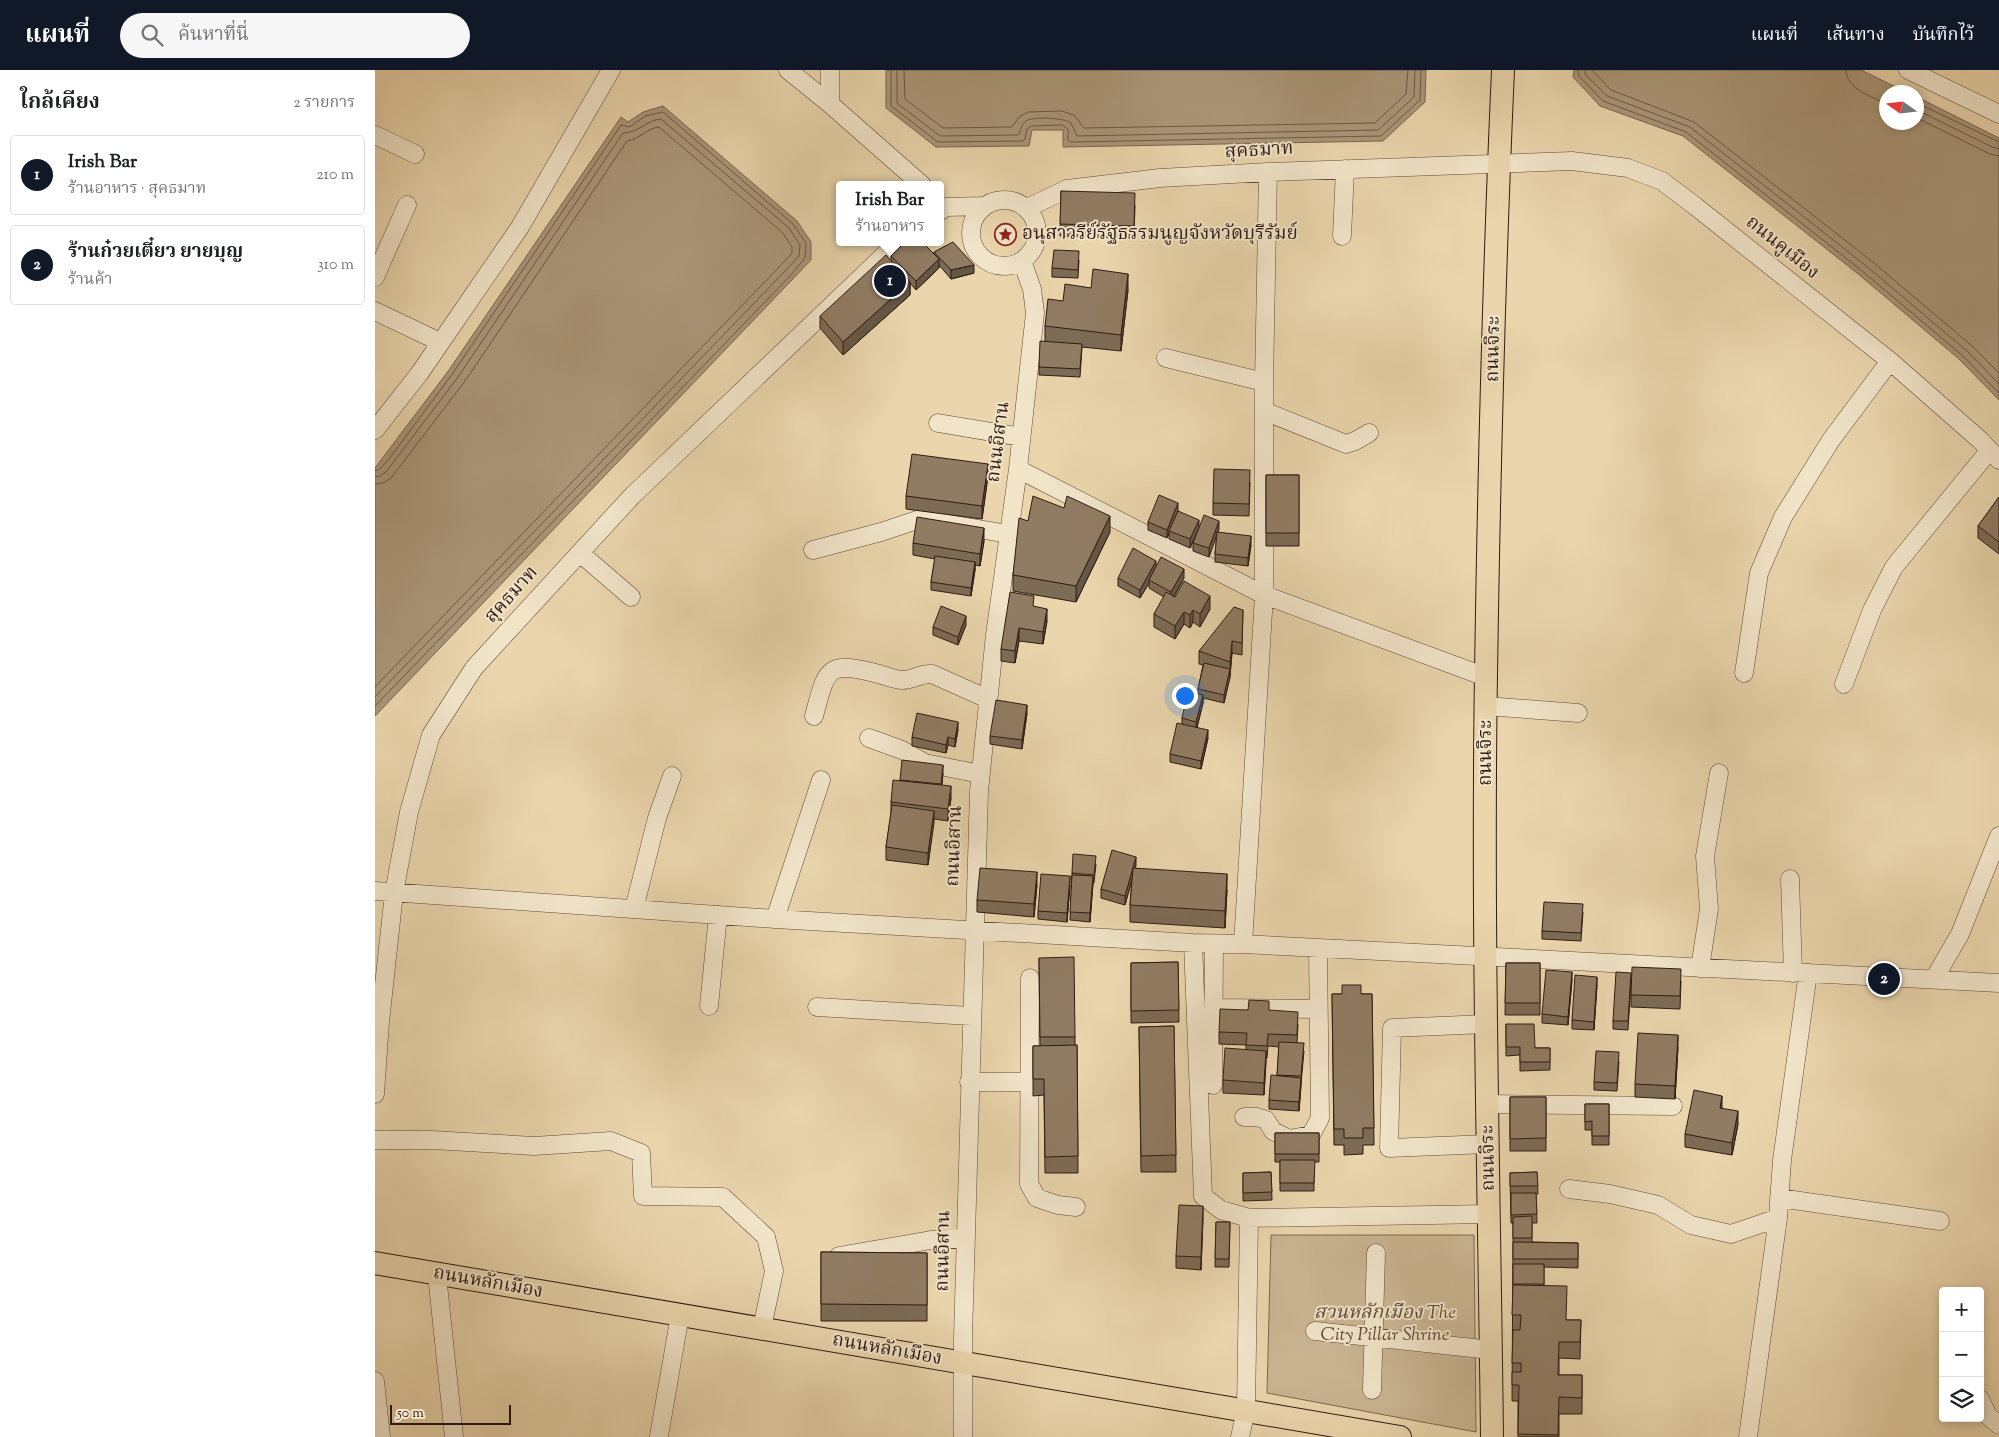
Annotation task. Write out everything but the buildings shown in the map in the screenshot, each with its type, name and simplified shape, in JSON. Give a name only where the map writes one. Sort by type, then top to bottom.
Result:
[{"type":"main road","name":"ถนนจิระ","points":[[1493,1437],[1486,957],[1486,677],[1498,165],[1503,70]]},
{"type":"main road","name":"ถนนหลักเมือง","points":[[375,1263],[1400,1437]]},
{"type":"street","points":[[375,430],[419,374],[520,227],[611,70]]},
{"type":"street","points":[[788,70],[830,104],[917,181]]},
{"type":"street","points":[[830,70],[830,104]]},
{"type":"street","points":[[1907,70],[1999,114]]},
{"type":"street","points":[[375,135],[415,154]]},
{"type":"street","name":"ถนนคูเมือง","points":[[1498,165],[1572,161],[1628,168],[1662,181],[1889,361],[1980,440],[1994,455]]},
{"type":"street","name":"สุคธมาท","points":[[1027,208],[1067,189],[1160,178],[1345,169],[1498,165]]},
{"type":"street","points":[[1343,236],[1345,169]]},
{"type":"street","points":[[1243,944],[1264,595],[1264,382],[1268,172]]},
{"type":"street","points":[[1007,199],[1027,208],[1036,222],[1037,239],[1033,250],[1022,261],[1007,267],[996,266],[986,262],[978,254],[973,245],[972,223],[977,213],[985,206],[995,201],[1007,199]]},
{"type":"street","points":[[375,277],[407,205]]},
{"type":"street","points":[[944,206],[985,206]]},
{"type":"street","name":"สุคธมาท","points":[[375,1094],[378,1023],[394,893],[409,812],[431,735],[474,668],[631,496],[894,246]]},
{"type":"street","name":"ถนนอิสาน","points":[[963,1437],[969,1082],[980,774],[1008,534],[1018,469],[1035,313],[1032,289],[1022,261]]},
{"type":"street","points":[[375,311],[440,342]]},
{"type":"street","points":[[1166,358],[1264,382]]},
{"type":"street","points":[[1744,673],[1759,573],[1783,517],[1831,440],[1889,361]]},
{"type":"street","points":[[1264,411],[1346,444],[1369,433]]},
{"type":"street","points":[[937,423],[1021,437]]},
{"type":"street","points":[[1844,684],[1871,610],[1894,567],[1994,455]]},
{"type":"street","points":[[1018,469],[1264,595],[1486,677]]},
{"type":"street","points":[[813,550],[921,519],[1008,534]]},
{"type":"street","points":[[580,552],[631,597]]},
{"type":"street","points":[[814,716],[824,678],[830,671],[842,668],[863,670],[901,680],[922,674],[932,674],[988,699]]},
{"type":"street","points":[[1486,706],[1578,713]]},
{"type":"street","points":[[869,738],[902,750],[925,763],[980,774]]},
{"type":"street","points":[[1700,968],[1709,909],[1705,856],[1719,773]]},
{"type":"street","points":[[634,909],[657,818],[673,776]]},
{"type":"street","points":[[775,919],[821,780]]},
{"type":"street","points":[[1934,980],[1960,934],[1999,836]]},
{"type":"street","points":[[1748,1437],[1777,1218],[1800,973],[1790,879]]},
{"type":"street","points":[[375,891],[775,919],[1193,944],[1243,944],[1999,983]]},
{"type":"street","points":[[709,1006],[718,915]]},
{"type":"street","points":[[1193,944],[1203,1196],[1221,1210],[1249,1218],[1490,1214]]},
{"type":"street","points":[[1213,1085],[1214,944]]},
{"type":"street","points":[[1244,1117],[1257,1117],[1266,1120],[1273,1130],[1289,1138],[1311,1135],[1320,1118],[1317,949]]},
{"type":"street","points":[[1029,978],[1029,1184],[1037,1198],[1058,1205],[1076,1207]]},
{"type":"street","points":[[817,1007],[971,1016]]},
{"type":"street","points":[[1214,1008],[1318,1009]]},
{"type":"street","points":[[1487,1024],[1392,1028],[1389,1148],[1488,1144]]},
{"type":"street","points":[[969,1082],[1029,1082]]},
{"type":"street","points":[[1488,1104],[1673,1106]]},
{"type":"street","points":[[375,1140],[432,1140],[534,1146],[611,1141],[641,1153],[643,1196],[723,1197],[766,1237],[774,1271],[762,1328]]},
{"type":"street","points":[[1569,1189],[1610,1194],[1658,1205],[1691,1225],[1731,1234],[1777,1218]]},
{"type":"street","points":[[1779,1198],[1940,1221]]},
{"type":"street","points":[[1240,1437],[1246,1410],[1249,1218]]},
{"type":"street","points":[[839,1256],[931,1240],[966,1238]]},
{"type":"street","points":[[1372,1390],[1376,1253]]},
{"type":"street","points":[[437,1275],[454,1437]]},
{"type":"street","points":[[659,1436],[680,1315]]},
{"type":"street","points":[[1315,1331],[1491,1350]]},
{"type":"street","points":[[375,1381],[381,1437]]},
{"type":"street","points":[[1984,1408],[1988,1416],[1999,1426]]},
{"type":"green space","name":"สวนหลักเมือง The City Pillar Shrine","points":[[1271,1235],[1474,1235],[1476,1432],[1267,1393]]},
{"type":"water","points":[[886,70],[1426,70],[1425,102],[1383,141],[1063,147],[1063,130],[1032,130],[1029,146],[936,147],[886,108]]},
{"type":"water","points":[[1574,70],[1861,70],[1892,85],[1879,85],[1879,130],[1924,130],[1924,100],[1999,138],[1999,400],[1959,359],[1857,273],[1683,136],[1600,106],[1573,77]]},
{"type":"water","points":[[663,106],[797,221],[811,242],[811,260],[375,716],[375,468],[449,370],[621,117],[628,122],[643,112]]},
{"type":"place","name":"อนุสาวรีย์รัฐธรรมนูญจังหวัดบุรีรัมย์","points":[[1006,234]]},
{"type":"place","name":"Irish Bar","points":[[890,281]]},
{"type":"place","name":"ร้านก๋วยเตี๋ยว ยายบุญ","points":[[1884,979]]}]
